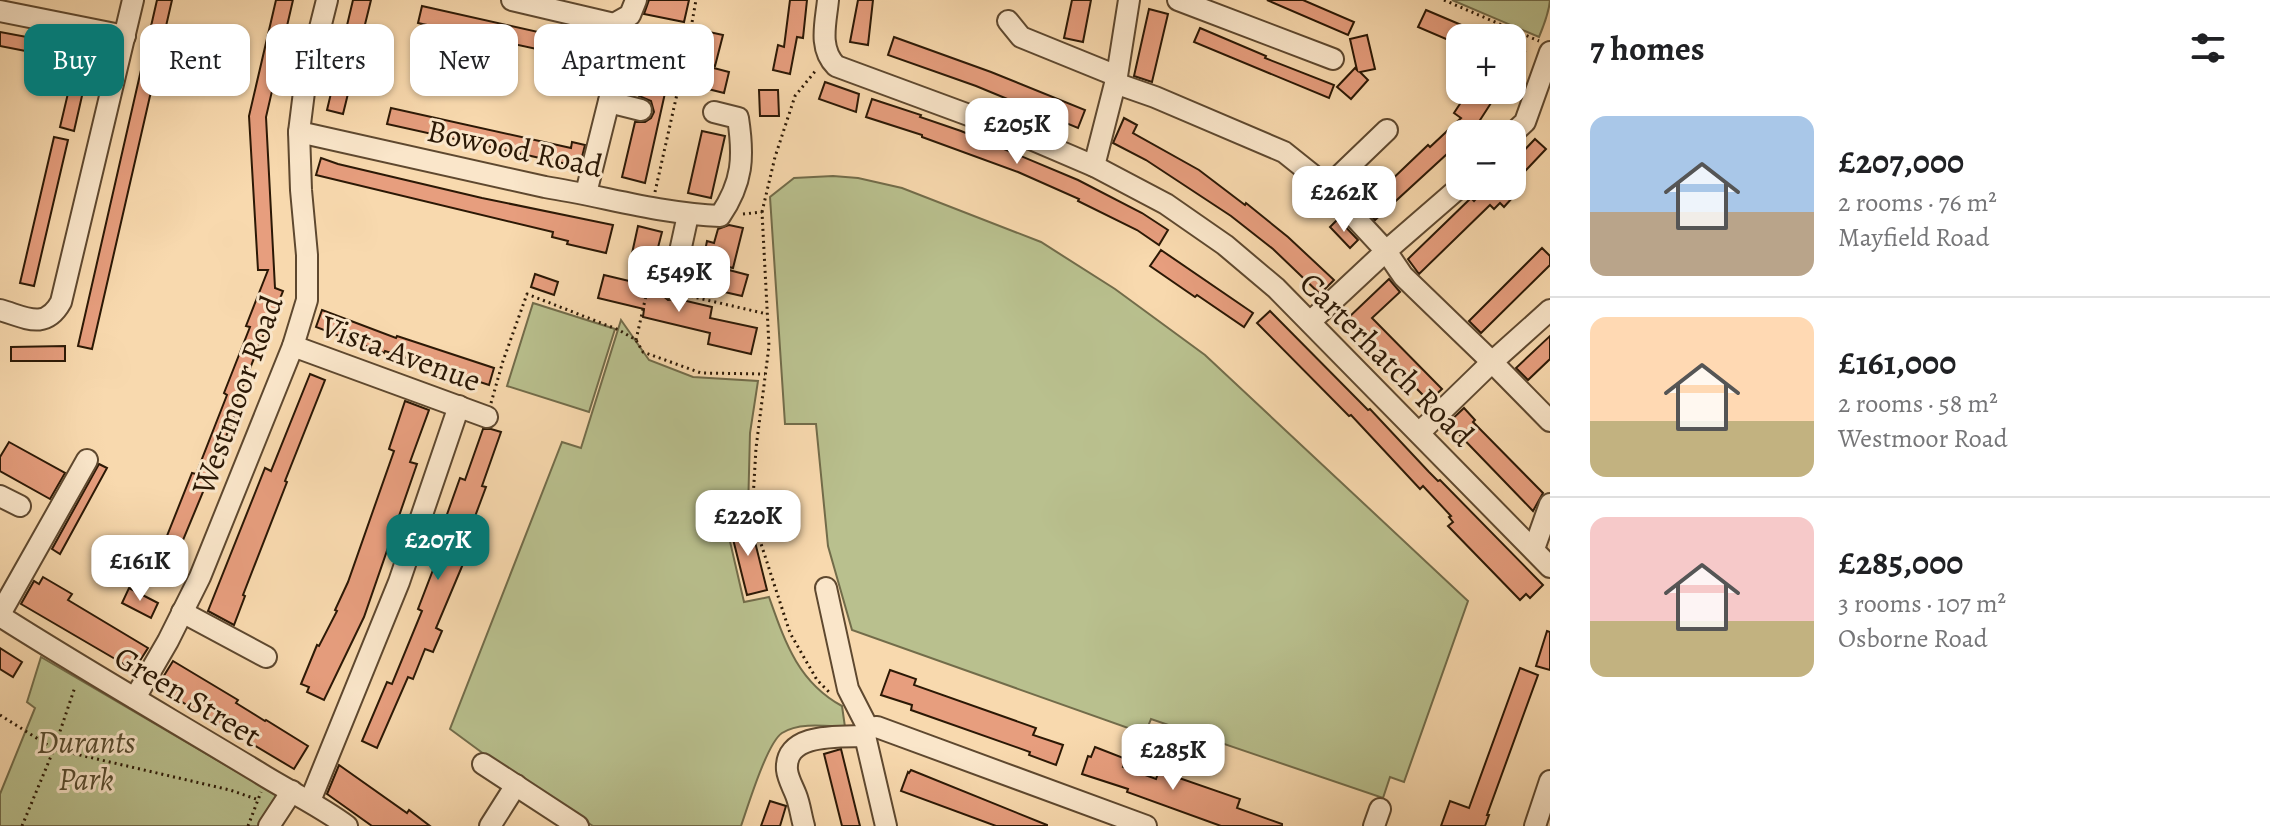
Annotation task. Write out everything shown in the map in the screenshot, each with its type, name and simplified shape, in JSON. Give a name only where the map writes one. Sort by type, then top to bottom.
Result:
[{"type":"street","points":[[0,310],[35,320],[47,319],[61,302],[133,0]]},
{"type":"street","name":"Westmoor Road","points":[[135,698],[200,577],[293,346],[307,300],[299,132],[304,92],[327,0]]},
{"type":"street","points":[[512,0],[614,24],[630,15],[636,0]]},
{"type":"street","points":[[828,0],[824,44],[828,56]]},
{"type":"street","points":[[1094,166],[1116,80],[1129,0]]},
{"type":"street","points":[[1178,0],[1333,59]]},
{"type":"street","points":[[0,11],[125,36]]},
{"type":"street","points":[[1008,21],[1021,37],[1284,152],[1324,184],[1386,251],[1403,276],[1550,421]]},
{"type":"street","points":[[1526,120],[1550,52]]},
{"type":"street","name":"Carterhatch Road","points":[[828,56],[836,66],[845,70],[1012,131],[1094,166],[1166,204],[1225,245],[1276,288],[1550,567]]},
{"type":"street","points":[[586,193],[610,96]]},
{"type":"street","points":[[609,102],[641,110]]},
{"type":"street","points":[[714,112],[738,118],[743,157],[732,198],[720,216]]},
{"type":"street","points":[[1324,184],[1335,180],[1387,130]]},
{"type":"street","name":"Bowood Road","points":[[299,132],[545,187],[688,215],[720,216]]},
{"type":"street","points":[[1310,322],[1446,199]]},
{"type":"street","points":[[673,291],[688,215]]},
{"type":"street","points":[[1419,433],[1550,310]]},
{"type":"street","name":"Vista Avenue","points":[[293,346],[487,417]]},
{"type":"street","points":[[269,826],[301,796],[399,582],[459,406]]},
{"type":"street","points":[[0,615],[87,460]]},
{"type":"street","points":[[0,496],[20,506]]},
{"type":"street","points":[[1534,549],[1550,504]]},
{"type":"street","points":[[826,588],[848,689],[864,726],[886,826]]},
{"type":"street","points":[[182,612],[266,657]]},
{"type":"street","name":"Green Street","points":[[0,615],[77,682],[135,698],[347,826]]},
{"type":"street","points":[[804,826],[787,770],[794,748],[804,742],[864,726],[877,727],[1146,826]]},
{"type":"street","points":[[483,764],[578,826]]},
{"type":"street","points":[[1535,826],[1550,781]]},
{"type":"street","points":[[490,826],[516,785]]},
{"type":"path","points":[[692,24],[696,0]]},
{"type":"path","points":[[1444,0],[1550,45]]},
{"type":"path","points":[[828,56],[795,96],[775,157],[762,212],[769,346],[756,448],[752,516],[790,633],[817,680],[864,726]]},
{"type":"path","points":[[652,207],[677,96]]},
{"type":"path","points":[[720,216],[762,212]]},
{"type":"path","points":[[636,340],[648,287],[767,314]]},
{"type":"path","points":[[487,417],[527,294],[619,330],[636,340],[643,352],[701,373],[765,374]]},
{"type":"path","points":[[22,826],[54,749],[77,682]]},
{"type":"path","points":[[0,715],[54,749],[230,790],[259,800]]},
{"type":"path","points":[[248,826],[263,787]]},
{"type":"green space","points":[[1452,0],[1550,0],[1539,37],[1526,31],[1526,24],[1508,24]]},
{"type":"green space","points":[[833,176],[902,188],[1041,242],[1115,289],[1205,355],[1468,601],[1404,782],[1390,777],[1383,798],[1151,719],[1145,734],[852,630],[828,546],[816,424],[785,424],[770,197],[794,178]]},
{"type":"green space","points":[[533,303],[615,329],[589,412],[507,386]]},
{"type":"green space","points":[[621,320],[649,360],[693,377],[758,381],[750,433],[748,512],[725,520],[744,602],[769,597],[781,630],[804,673],[814,685],[842,706],[845,727],[796,727],[776,739],[758,776],[741,826],[593,826],[507,771],[450,729],[562,442],[581,448]]},
{"type":"green space","name":"Durants Park","points":[[41,657],[280,797],[263,826],[0,826],[0,794],[35,708],[27,702]]},
{"type":"building","points":[[157,0],[172,0],[166,24],[152,24]]},
{"type":"building","points":[[276,0],[293,0],[287,24],[270,24]]},
{"type":"building","points":[[353,0],[371,0],[365,24],[347,24]]},
{"type":"building","points":[[649,0],[689,0],[684,22],[644,14]]},
{"type":"building","points":[[790,0],[807,0],[803,38],[797,37],[790,74],[773,70],[778,45],[784,47]]},
{"type":"building","points":[[858,0],[873,0],[868,45],[850,42]]},
{"type":"building","points":[[1072,0],[1091,0],[1083,42],[1064,38]]},
{"type":"building","points":[[1267,0],[1303,0],[1354,22],[1348,35]]},
{"type":"building","points":[[422,6],[502,24],[423,24],[418,23]]},
{"type":"building","points":[[1149,9],[1168,14],[1152,82],[1134,76]]},
{"type":"building","points":[[1426,10],[1459,24],[1446,24],[1446,39],[1418,27]]},
{"type":"building","points":[[518,28],[534,31],[534,48],[518,45]]},
{"type":"building","points":[[1200,28],[1334,85],[1329,98],[1194,42]]},
{"type":"building","points":[[0,32],[24,36],[24,51],[0,46]]},
{"type":"building","points":[[714,33],[723,35],[714,66]]},
{"type":"building","points":[[1367,35],[1375,69],[1360,72],[1368,80],[1351,99],[1337,87],[1355,68],[1357,70],[1350,39]]},
{"type":"building","points":[[894,37],[1085,110],[1078,128],[976,86],[888,55]]},
{"type":"building","points":[[266,43],[266,96],[271,96],[266,117],[275,288],[283,291],[176,557],[161,551],[227,395],[224,393],[268,270],[258,270],[249,116]]},
{"type":"building","points":[[714,68],[729,72],[724,93],[714,90]]},
{"type":"building","points":[[140,74],[140,96],[150,96],[92,349],[78,346]]},
{"type":"building","points":[[825,82],[859,94],[856,112],[819,99]]},
{"type":"building","points":[[759,90],[778,90],[779,116],[760,116]]},
{"type":"building","points":[[67,96],[82,96],[74,131],[60,127]]},
{"type":"building","points":[[330,96],[347,96],[343,114],[327,110]]},
{"type":"building","points":[[639,96],[664,96],[645,183],[622,177],[635,122],[645,122],[651,118],[654,112],[651,101]]},
{"type":"building","points":[[872,99],[921,115],[1078,180],[1168,230],[1159,245],[1079,199],[1018,172],[866,117]]},
{"type":"building","points":[[1460,104],[1490,104],[1480,120],[1459,120],[1461,118],[1454,113]]},
{"type":"building","points":[[391,108],[571,148],[572,142],[585,145],[579,169],[387,124]]},
{"type":"building","points":[[1124,118],[1137,125],[1133,133],[1199,170],[1246,203],[1334,280],[1320,294],[1273,249],[1231,216],[1146,160],[1113,143]]},
{"type":"building","points":[[702,131],[725,136],[711,198],[688,193]]},
{"type":"building","points":[[1446,132],[1446,155],[1375,220],[1363,207],[1428,145],[1430,147]]},
{"type":"building","points":[[54,137],[68,140],[34,286],[20,283]]},
{"type":"building","points":[[1535,139],[1546,149],[1526,170],[1526,148]]},
{"type":"building","points":[[321,158],[482,198],[613,225],[606,253],[567,244],[568,241],[552,237],[553,232],[316,175]]},
{"type":"building","points":[[1469,200],[1510,200],[1504,207],[1500,203],[1494,209],[1490,205],[1419,274],[1408,259]]},
{"type":"building","points":[[1338,219],[1358,240],[1350,248],[1330,227]]},
{"type":"building","points":[[729,225],[743,228],[733,268],[703,261],[707,241],[714,243],[718,229]]},
{"type":"building","points":[[638,226],[662,232],[654,263],[631,258]]},
{"type":"building","points":[[1542,248],[1550,256],[1550,265],[1481,333],[1469,321]]},
{"type":"building","points":[[1161,250],[1253,313],[1244,327],[1150,266]]},
{"type":"building","points":[[725,269],[748,275],[742,296],[720,291]]},
{"type":"building","points":[[535,274],[558,282],[554,295],[531,287]]},
{"type":"building","points":[[604,275],[646,285],[644,291],[662,295],[668,300],[678,299],[712,307],[710,318],[757,328],[751,354],[708,344],[710,333],[643,317],[644,309],[598,298]]},
{"type":"building","points":[[1389,279],[1400,292],[1372,318],[1442,389],[1429,401],[1347,319]]},
{"type":"building","points":[[322,310],[396,338],[494,368],[489,385],[384,353],[316,327]]},
{"type":"building","points":[[1270,311],[1543,585],[1530,598],[1526,594],[1520,600],[1448,526],[1453,522],[1451,516],[1423,486],[1420,489],[1351,415],[1257,323]]},
{"type":"building","points":[[1550,336],[1550,359],[1528,380],[1516,368]]},
{"type":"building","points":[[65,346],[65,361],[11,361],[11,347]]},
{"type":"building","points":[[310,374],[325,380],[234,625],[208,611],[265,468],[271,471]]},
{"type":"building","points":[[405,401],[429,410],[410,462],[417,464],[364,617],[324,700],[307,692],[309,687],[301,684],[348,582],[394,451],[389,449]]},
{"type":"building","points":[[1464,408],[1475,420],[1473,422],[1543,493],[1533,511],[1448,423]]},
{"type":"building","points":[[483,429],[501,432],[482,486],[486,487],[458,562],[463,564],[436,628],[442,631],[433,652],[425,649],[413,679],[408,677],[377,748],[362,741],[387,682],[392,684],[422,611],[418,609],[451,523],[445,520],[460,478],[465,480]]},
{"type":"building","points":[[9,442],[65,473],[50,499],[0,471],[0,457]]},
{"type":"building","points":[[99,464],[107,468],[60,554],[52,549]]},
{"type":"building","points":[[750,522],[767,590],[747,595],[730,527]]},
{"type":"building","points":[[43,577],[72,594],[68,600],[148,648],[134,670],[21,604],[34,581],[39,584]]},
{"type":"building","points":[[129,588],[158,603],[151,618],[122,603]]},
{"type":"building","points":[[1547,631],[1550,632],[1550,670],[1536,666]]},
{"type":"building","points":[[0,648],[22,662],[13,677],[0,669]]},
{"type":"building","points":[[173,661],[308,746],[294,769],[157,687]]},
{"type":"building","points":[[1520,668],[1538,675],[1485,826],[1441,826],[1450,801],[1469,808]]},
{"type":"building","points":[[890,670],[916,679],[914,685],[1036,728],[1033,735],[1063,745],[1056,765],[1029,755],[1030,752],[911,710],[912,705],[881,695]]},
{"type":"building","points":[[1095,747],[1126,759],[1123,767],[1156,779],[1159,771],[1240,799],[1237,808],[1282,826],[1221,826],[1082,774],[1088,756],[1091,757]]},
{"type":"building","points":[[841,749],[860,826],[842,826],[824,754]]},
{"type":"building","points":[[339,765],[430,826],[372,826],[327,794]]},
{"type":"building","points":[[911,770],[1047,826],[996,826],[901,791]]},
{"type":"building","points":[[770,801],[786,806],[780,826],[761,826]]}]
